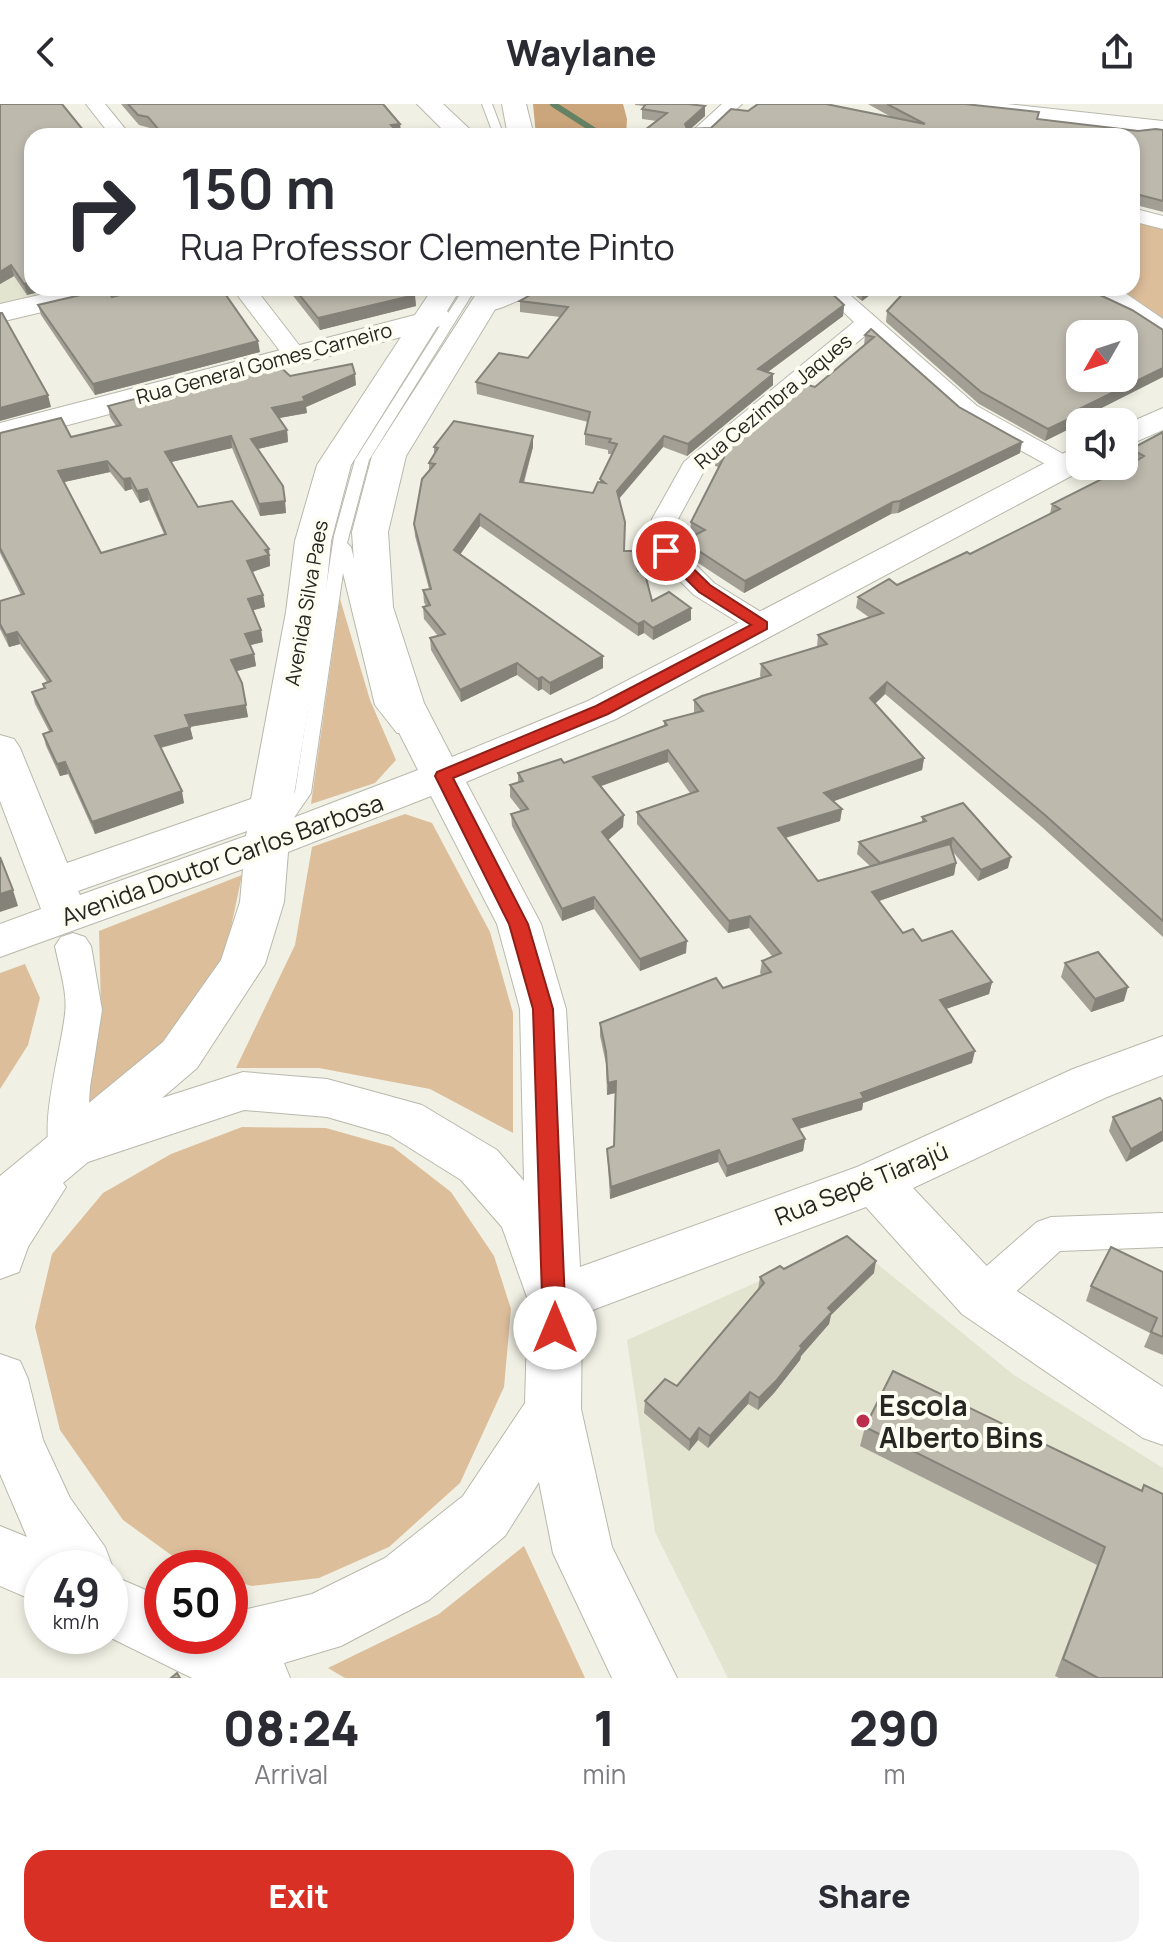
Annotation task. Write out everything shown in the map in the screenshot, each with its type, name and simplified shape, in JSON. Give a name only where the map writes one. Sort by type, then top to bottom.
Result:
[{"type":"main road","points":[[402,104],[422,128]]},
{"type":"main road","points":[[429,104],[455,128]]},
{"type":"main road","points":[[514,104],[519,128]]},
{"type":"main road","points":[[0,313],[73,296]]},
{"type":"main road","points":[[462,301],[389,456],[370,532],[375,607],[404,703],[519,924],[543,1009],[555,1300],[553,1409],[583,1553],[645,1678]]},
{"type":"main road","name":"Rua General Gomes Carneiro","points":[[0,433],[294,354],[462,301]]},
{"type":"main road","name":"Avenida Silva Paes","points":[[67,1150],[180,1055],[242,964],[262,902],[268,825],[305,612],[313,541],[334,465],[462,301]]},
{"type":"main road","points":[[1138,430],[1163,418]]},
{"type":"main road","name":"Avenida Doutor Carlos Barbosa","points":[[0,941],[64,916],[268,825],[443,776],[602,710],[1066,464]]},
{"type":"main road","points":[[0,748],[64,916]]},
{"type":"main road","name":"Rua Sepé Tiarajú","points":[[555,1300],[875,1182],[1090,1083],[1163,1055]]},
{"type":"main road","points":[[0,1172],[243,1091],[327,1098],[404,1119],[479,1165],[524,1216],[555,1300]]},
{"type":"main road","points":[[0,1206],[67,1150]]},
{"type":"main road","points":[[0,1256],[2,1242],[67,1150]]},
{"type":"main road","points":[[875,1182],[981,1297],[1163,1419]]},
{"type":"main road","points":[[0,1379],[15,1442],[49,1518],[71,1550]]},
{"type":"main road","points":[[248,1639],[319,1624],[407,1579],[484,1516],[553,1409]]},
{"type":"main road","points":[[0,1555],[24,1566]]},
{"type":"street","points":[[95,104],[114,128]]},
{"type":"street","points":[[706,128],[733,104]]},
{"type":"street","points":[[956,104],[1163,127]]},
{"type":"street","points":[[1140,216],[1163,223]]},
{"type":"street","points":[[249,296],[294,354]]},
{"type":"street","name":"Rua General Gomes Carneiro","points":[[462,301],[487,296]]},
{"type":"street","points":[[839,296],[968,411],[1066,458]]},
{"type":"street","points":[[1115,296],[1163,329]]},
{"type":"street","name":"Rua Cezimbra Jaques","points":[[762,625],[704,589],[666,551],[665,519],[693,467],[869,321]]},
{"type":"street","points":[[64,916],[84,1010],[71,1087],[67,1150]]},
{"type":"street","points":[[981,1297],[1051,1234],[1163,1230]]},
{"type":"lane","points":[[487,104],[496,128]]},
{"type":"lane","points":[[268,825],[303,793],[341,536],[362,460],[462,301]]},
{"type":"lane","points":[[341,536],[383,705],[443,776]]},
{"type":"lane","points":[[0,1180],[67,1150]]},
{"type":"lane","points":[[213,1654],[274,1678]]},
{"type":"shaded area","points":[[533,104],[623,104],[627,119],[626,128],[535,128]]},
{"type":"shaded area","points":[[1140,221],[1163,228],[1163,318],[1131,296],[1140,296]]},
{"type":"shaded area","points":[[0,238],[24,276],[24,296],[38,296],[0,305]]},
{"type":"shaded area","points":[[340,599],[370,700],[396,760],[375,783],[311,804]]},
{"type":"shaded area","points":[[405,814],[432,823],[490,932],[513,1013],[513,1133],[430,1089],[319,1068],[236,1068],[295,945],[312,847]]},
{"type":"shaded area","points":[[242,875],[225,956],[160,1058],[103,1107],[82,1105],[101,1008],[99,931]]},
{"type":"shaded area","points":[[25,964],[40,998],[28,1045],[0,1089],[0,973]]},
{"type":"shaded area","points":[[242,1127],[326,1128],[393,1147],[451,1192],[494,1256],[511,1309],[504,1387],[460,1483],[389,1547],[319,1578],[248,1585],[248,1550],[164,1550],[123,1520],[60,1430],[35,1327],[52,1254],[103,1193],[171,1154]]},
{"type":"shaded area","name":"Escola Alberto Bins","points":[[849,1241],[1014,1375],[1163,1468],[1163,1678],[728,1678],[655,1532],[627,1340]]},
{"type":"shaded area","points":[[524,1546],[585,1678],[345,1678],[328,1668],[439,1614]]},
{"type":"building","points":[[0,104],[62,104],[82,128],[24,128],[24,284],[11,265],[0,272]]},
{"type":"building","points":[[128,104],[383,104],[400,124],[391,125],[394,128],[157,128],[148,117],[138,115]]},
{"type":"building","points":[[646,104],[705,106],[685,124],[687,128],[647,128],[667,113],[642,109]]},
{"type":"building","points":[[758,104],[826,104],[925,124],[887,104],[965,104],[1039,112],[1037,119],[1113,128],[711,128],[731,109],[748,111]]},
{"type":"building","points":[[1163,130],[1163,201],[1140,195],[1140,131]]},
{"type":"building","points":[[76,296],[227,296],[258,341],[93,384],[38,305]]},
{"type":"building","points":[[300,296],[411,296],[318,318]]},
{"type":"building","points":[[528,296],[834,296],[844,305],[758,369],[773,374],[688,444],[664,436],[617,491],[625,522],[624,551],[633,551],[638,571],[644,570],[652,601],[669,592],[691,608],[653,628],[644,621],[638,624],[480,514],[454,550],[603,656],[550,683],[542,677],[538,679],[517,663],[460,690],[430,638],[445,634],[423,607],[430,605],[423,590],[431,589],[414,524],[422,479],[435,464],[429,463],[438,448],[434,447],[454,421],[533,436],[520,482],[593,493],[598,482],[605,483],[600,479],[617,444],[609,442],[611,439],[585,434],[590,412],[476,382],[499,353],[528,358],[568,307],[520,301]]},
{"type":"building","points":[[901,296],[1102,296],[1163,330],[1163,368],[1138,380],[1138,320],[1066,320],[1066,392],[1114,392],[1081,408],[1066,408],[1066,420],[1048,429],[981,392],[887,311]]},
{"type":"building","points":[[2,313],[48,395],[0,408]]},
{"type":"building","points":[[871,329],[959,407],[1022,442],[893,502],[745,581],[699,551],[687,539],[705,530],[691,522],[724,457],[716,454],[801,383],[815,387],[874,337],[865,335]]},
{"type":"building","points":[[275,362],[290,376],[352,364],[355,374],[303,397],[305,401],[272,408],[287,430],[251,439],[283,486],[285,501],[259,504],[231,436],[165,452],[198,507],[232,501],[269,549],[265,550],[269,555],[247,561],[263,595],[248,599],[261,630],[245,634],[254,654],[231,660],[242,683],[246,705],[185,715],[190,727],[155,736],[182,791],[92,822],[65,762],[57,764],[43,734],[52,731],[32,692],[45,688],[43,684],[51,681],[17,632],[6,635],[0,624],[0,601],[24,594],[0,548],[0,433],[61,418],[71,437],[121,425],[108,406]],"holes":[[[107,461],[123,479],[130,478],[137,491],[147,489],[166,534],[101,553],[58,471]]]},
{"type":"building","points":[[1163,432],[1163,921],[1045,815],[887,682],[870,698],[924,758],[824,793],[842,809],[778,828],[818,881],[950,844],[956,863],[872,892],[903,933],[913,929],[922,941],[952,931],[992,982],[940,1000],[975,1051],[861,1093],[864,1098],[793,1119],[805,1139],[727,1166],[719,1150],[611,1187],[607,1149],[614,1146],[616,1081],[608,1083],[600,1023],[716,978],[723,988],[771,972],[762,961],[781,953],[750,916],[729,921],[637,812],[698,791],[668,750],[593,777],[624,815],[602,832],[687,941],[640,959],[594,897],[562,909],[511,814],[528,809],[510,785],[523,781],[518,773],[561,759],[564,763],[667,725],[664,721],[703,711],[694,700],[771,675],[761,664],[827,644],[818,635],[883,613],[858,597],[889,579],[897,585],[967,552],[970,554],[1060,509],[1052,504],[1100,480],[1138,480],[1138,460],[1144,456],[1138,453],[1138,445]]},
{"type":"building","points":[[963,803],[1011,857],[981,870],[953,838],[880,863],[859,842],[926,821],[922,817]]},
{"type":"building","points":[[0,857],[13,890],[0,894]]},
{"type":"building","points":[[1098,952],[1128,987],[1095,999],[1065,963]]},
{"type":"building","points":[[1160,1098],[1163,1102],[1163,1131],[1131,1149],[1113,1117]]},
{"type":"building","points":[[847,1236],[876,1261],[828,1308],[832,1312],[759,1398],[750,1392],[710,1436],[699,1428],[690,1440],[645,1401],[665,1379],[677,1386],[764,1283],[760,1277],[780,1266],[784,1269]]},
{"type":"building","points":[[1111,1247],[1163,1272],[1163,1337],[1151,1332],[1157,1318],[1091,1286]]},
{"type":"building","points":[[893,1371],[1142,1491],[1144,1485],[1163,1494],[1163,1678],[1098,1678],[1063,1659],[1105,1547],[865,1427]]},
{"type":"waterway","points":[[553,104],[590,128]]},
{"type":"place","name":"Escola Alberto Bins","points":[[863,1421]]},
{"type":"route","points":[[555,1328],[543,1009],[519,924],[443,776],[602,710],[762,625],[704,589],[666,551]]}]
